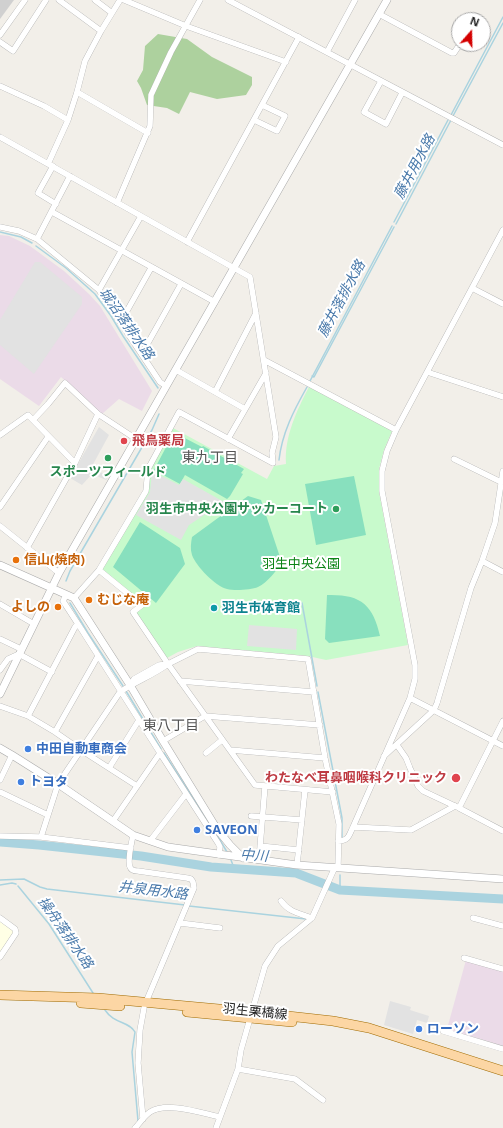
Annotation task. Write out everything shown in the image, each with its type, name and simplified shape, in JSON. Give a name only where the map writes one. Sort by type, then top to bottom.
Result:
[{"type":"main road","name":"羽生栗橋線","points":[[0,995],[98,998],[145,1005],[333,1021],[369,1028],[503,1071]]},
{"type":"main road","name":"羽生栗橋線","points":[[0,1001],[145,1005]]},
{"type":"main road","name":"羽生栗橋線","points":[[251,1015],[366,1032],[503,1076]]},
{"type":"street","points":[[0,35],[25,0]]},
{"type":"street","points":[[0,42],[13,52],[46,0]]},
{"type":"street","points":[[59,0],[101,31]]},
{"type":"street","points":[[95,0],[112,13]]},
{"type":"street","points":[[56,204],[38,193],[68,120],[86,61],[101,31],[120,0]]},
{"type":"street","points":[[124,0],[186,26],[286,62]]},
{"type":"street","points":[[117,202],[148,134],[150,126],[151,96],[171,52],[200,0]]},
{"type":"street","points":[[228,0],[503,145]]},
{"type":"street","points":[[327,52],[356,0]]},
{"type":"street","points":[[0,694],[51,587],[387,0]]},
{"type":"street","points":[[379,14],[452,53],[455,52]]},
{"type":"street","points":[[187,242],[299,37]]},
{"type":"street","points":[[381,81],[364,112],[386,124],[402,93]]},
{"type":"street","points":[[0,86],[44,106],[68,120]]},
{"type":"street","points":[[77,92],[148,134]]},
{"type":"street","points":[[254,120],[277,131],[285,116],[262,105]]},
{"type":"street","points":[[0,137],[250,277],[264,360],[276,437],[272,453],[273,463],[179,412],[148,469],[146,491],[99,570],[74,598]]},
{"type":"street","points":[[37,239],[70,176]]},
{"type":"street","points":[[52,212],[214,302]]},
{"type":"street","points":[[99,290],[141,216]]},
{"type":"street","points":[[0,227],[19,231],[37,239],[99,290],[160,382],[166,386]]},
{"type":"street","points":[[338,841],[347,840],[410,698],[415,678],[415,665],[382,491],[382,471],[387,451],[396,430],[503,230]]},
{"type":"street","points":[[120,321],[151,268]]},
{"type":"street","points":[[140,352],[144,350],[181,284]]},
{"type":"street","points":[[472,288],[503,304]]},
{"type":"street","points":[[215,392],[256,313]]},
{"type":"street","points":[[264,360],[396,430]]},
{"type":"street","points":[[176,370],[245,409]]},
{"type":"street","points":[[427,372],[503,398]]},
{"type":"street","points":[[228,438],[266,373]]},
{"type":"street","points":[[33,420],[65,383],[98,414],[136,439]]},
{"type":"street","points":[[27,548],[75,463],[98,414]]},
{"type":"street","points":[[0,435],[28,415],[75,463]]},
{"type":"street","points":[[0,507],[48,437]]},
{"type":"street","points":[[454,459],[501,482]]},
{"type":"street","points":[[383,758],[434,710],[471,588],[495,523],[503,471]]},
{"type":"street","points":[[0,526],[59,573]]},
{"type":"street","points":[[482,561],[503,572]]},
{"type":"street","points":[[0,565],[74,598],[130,685],[217,829],[230,845],[244,858]]},
{"type":"street","points":[[99,570],[142,605],[133,612],[254,785],[332,792]]},
{"type":"street","points":[[66,595],[63,601],[218,843],[220,847],[220,855]]},
{"type":"street","points":[[0,604],[34,624]]},
{"type":"street","points":[[28,716],[75,627],[78,624]]},
{"type":"street","points":[[0,639],[52,672]]},
{"type":"street","points":[[41,837],[58,784],[120,692],[130,685],[134,679],[160,665],[168,664],[198,649],[308,659],[325,758],[339,824],[336,867],[312,918],[278,946],[265,966],[241,1050],[238,1069],[216,1128]]},
{"type":"street","points":[[0,670],[8,659],[20,652]]},
{"type":"street","points":[[55,732],[98,656]]},
{"type":"street","points":[[180,681],[314,692]]},
{"type":"street","points":[[410,698],[503,746]]},
{"type":"street","points":[[0,706],[28,716],[137,786]]},
{"type":"street","points":[[113,821],[165,745],[205,716],[320,725]]},
{"type":"street","points":[[109,768],[139,720]]},
{"type":"street","points":[[353,827],[411,830],[457,807],[503,721]]},
{"type":"street","points":[[206,753],[222,740]]},
{"type":"street","points":[[396,745],[406,758],[418,786],[423,791],[503,831]]},
{"type":"street","points":[[0,748],[12,754],[58,784],[133,835],[168,847],[298,865],[503,879]]},
{"type":"street","points":[[230,750],[325,758]]},
{"type":"street","points":[[0,780],[12,754]]},
{"type":"street","points":[[259,860],[265,786]]},
{"type":"street","points":[[298,865],[305,790]]},
{"type":"street","points":[[0,792],[48,815]]},
{"type":"street","points":[[150,841],[186,794]]},
{"type":"street","points":[[251,816],[302,820]]},
{"type":"street","points":[[133,835],[129,862],[130,867],[134,871],[191,879],[194,888],[145,1005],[140,1030],[138,1063],[143,1118]]},
{"type":"street","points":[[0,836],[41,837],[131,850]]},
{"type":"street","points":[[260,846],[299,850]]},
{"type":"street","points":[[281,901],[291,911],[312,918]]},
{"type":"street","points":[[0,918],[15,929],[16,933],[0,956]]},
{"type":"street","points":[[473,918],[503,926]]},
{"type":"street","points":[[180,923],[220,928]]},
{"type":"street","points":[[464,958],[503,969]]},
{"type":"street","points":[[443,1031],[503,1049]]},
{"type":"street","points":[[238,1069],[295,1079],[324,1100]]},
{"type":"street","points":[[135,1128],[150,1112],[164,1107],[179,1108],[220,1117]]},
{"type":"shaded area","points":[[0,0],[14,0],[0,19]]},
{"type":"shaded area","points":[[0,235],[9,236],[30,246],[64,271],[100,306],[152,391],[142,411],[119,399],[102,414],[61,377],[39,406],[0,379]]},
{"type":"shaded area","points":[[35,262],[40,262],[82,297],[82,304],[34,374],[0,345],[0,320]]},
{"type":"shaded area","points":[[99,427],[109,435],[91,468],[109,476],[106,480],[92,474],[82,485],[70,478]]},
{"type":"shaded area","points":[[152,471],[179,485],[183,479],[224,502],[189,525],[181,540],[136,515],[150,492]]},
{"type":"shaded area","points":[[249,625],[297,629],[296,650],[247,646]]},
{"type":"shaded area","points":[[0,921],[15,933],[0,953]]},
{"type":"shaded area","points":[[466,960],[503,970],[503,1046],[447,1029]]},
{"type":"shaded area","points":[[390,1001],[411,1007],[410,1010],[429,1016],[427,1023],[417,1020],[413,1034],[384,1025]]},
{"type":"green space","points":[[158,34],[187,39],[212,57],[252,77],[252,85],[246,95],[217,99],[190,92],[179,114],[167,108],[147,105],[137,81],[143,70],[145,46]]},
{"type":"green space","name":"羽生中央公園","points":[[309,387],[392,431],[384,450],[379,469],[379,492],[408,645],[326,660],[308,656],[197,646],[178,652],[167,658],[136,612],[145,605],[102,569],[148,492],[150,470],[173,428],[267,479],[274,466],[286,464],[289,434],[296,414]]},
{"type":"green space","points":[[173,434],[176,436],[177,434],[202,447],[203,446],[244,469],[241,473],[243,474],[227,499],[185,475],[180,484],[154,470]]},
{"type":"green space","name":"羽生市中央公園サッカーコート","points":[[354,476],[366,535],[316,545],[305,484]]},
{"type":"green space","points":[[248,496],[261,500],[282,563],[268,580],[258,587],[242,590],[227,589],[212,580],[197,565],[191,553],[192,537]]},
{"type":"green space","points":[[140,522],[180,548],[185,564],[156,603],[113,567]]},
{"type":"green space","points":[[327,595],[348,596],[363,603],[373,616],[380,636],[329,643],[325,639]]},
{"type":"waterway","name":"藤井落排水路","points":[[451,115],[503,17]]},
{"type":"waterway","name":"藤井落排水路","points":[[453,116],[503,23]]},
{"type":"waterway","name":"藤井落排水路","points":[[394,222],[448,120]]},
{"type":"waterway","name":"藤井落排水路","points":[[396,224],[451,120]]},
{"type":"waterway","name":"藤井用水路","points":[[310,381],[392,226]]},
{"type":"waterway","name":"藤井用水路","points":[[312,376],[314,377],[394,227]]},
{"type":"waterway","name":"城沼落排水路","points":[[0,232],[21,237],[32,243]]},
{"type":"waterway","name":"城沼落排水路","points":[[36,246],[66,268],[95,294],[158,388]]},
{"type":"waterway","name":"藤井落排水路","points":[[279,460],[286,431],[293,413],[307,387]]},
{"type":"waterway","name":"城沼落排水路","points":[[66,581],[70,571],[152,430],[159,414]]},
{"type":"waterway","name":"城沼落排水路","points":[[70,603],[123,686]]},
{"type":"waterway","name":"藤井落排水路","points":[[302,603],[317,686]]},
{"type":"waterway","name":"城沼落排水路","points":[[126,691],[161,749]]},
{"type":"waterway","name":"藤井落排水路","points":[[318,692],[342,818],[342,838]]},
{"type":"waterway","name":"城沼落排水路","points":[[164,753],[212,827]]},
{"type":"waterway","name":"城沼落排水路","points":[[214,830],[227,852]]},
{"type":"waterway","name":"中川","points":[[0,842],[141,856],[211,867],[296,873],[340,890],[503,899]]},
{"type":"waterway","name":"城沼落排水路","points":[[231,860],[234,868]]},
{"type":"waterway","name":"藤井落排水路","points":[[340,875],[340,890]]},
{"type":"waterway","name":"井泉用水路","points":[[0,880],[24,879],[47,889],[185,905]]},
{"type":"waterway","name":"井泉用水路","points":[[0,885],[12,883],[16,884]]},
{"type":"waterway","name":"操舟落排水路","points":[[18,886],[49,924],[93,993]]},
{"type":"waterway","name":"井泉用水路","points":[[189,906],[306,919]]},
{"type":"waterway","name":"操舟落排水路","points":[[105,1010],[113,1018],[129,1026],[135,1032],[132,1052],[138,1121]]},
{"type":"place","name":"飛鳥薬局","points":[[124,441]]},
{"type":"place","name":"スポーツフィ一ルド","points":[[108,458]]},
{"type":"place","name":"羽生市中央公園サッカーコート","points":[[336,509]]},
{"type":"place","name":"信山(焼肉)","points":[[16,560]]},
{"type":"place","name":"むじな庵","points":[[89,600]]},
{"type":"place","name":"よしの","points":[[58,607]]},
{"type":"place","name":"羽生市体育館","points":[[214,608]]},
{"type":"place","name":"中田自動車商会","points":[[28,749]]},
{"type":"place","name":"わたなべ耳鼻咽喉科クリニック","points":[[456,778]]},
{"type":"place","name":"トヨタ","points":[[21,782]]},
{"type":"place","name":"SAVEON","points":[[197,830]]},
{"type":"place","name":"ローソン","points":[[419,1029]]},
{"type":"district","name":"東九丁目","points":[[210,458]]},
{"type":"district","name":"東八丁目","points":[[171,726]]}]
